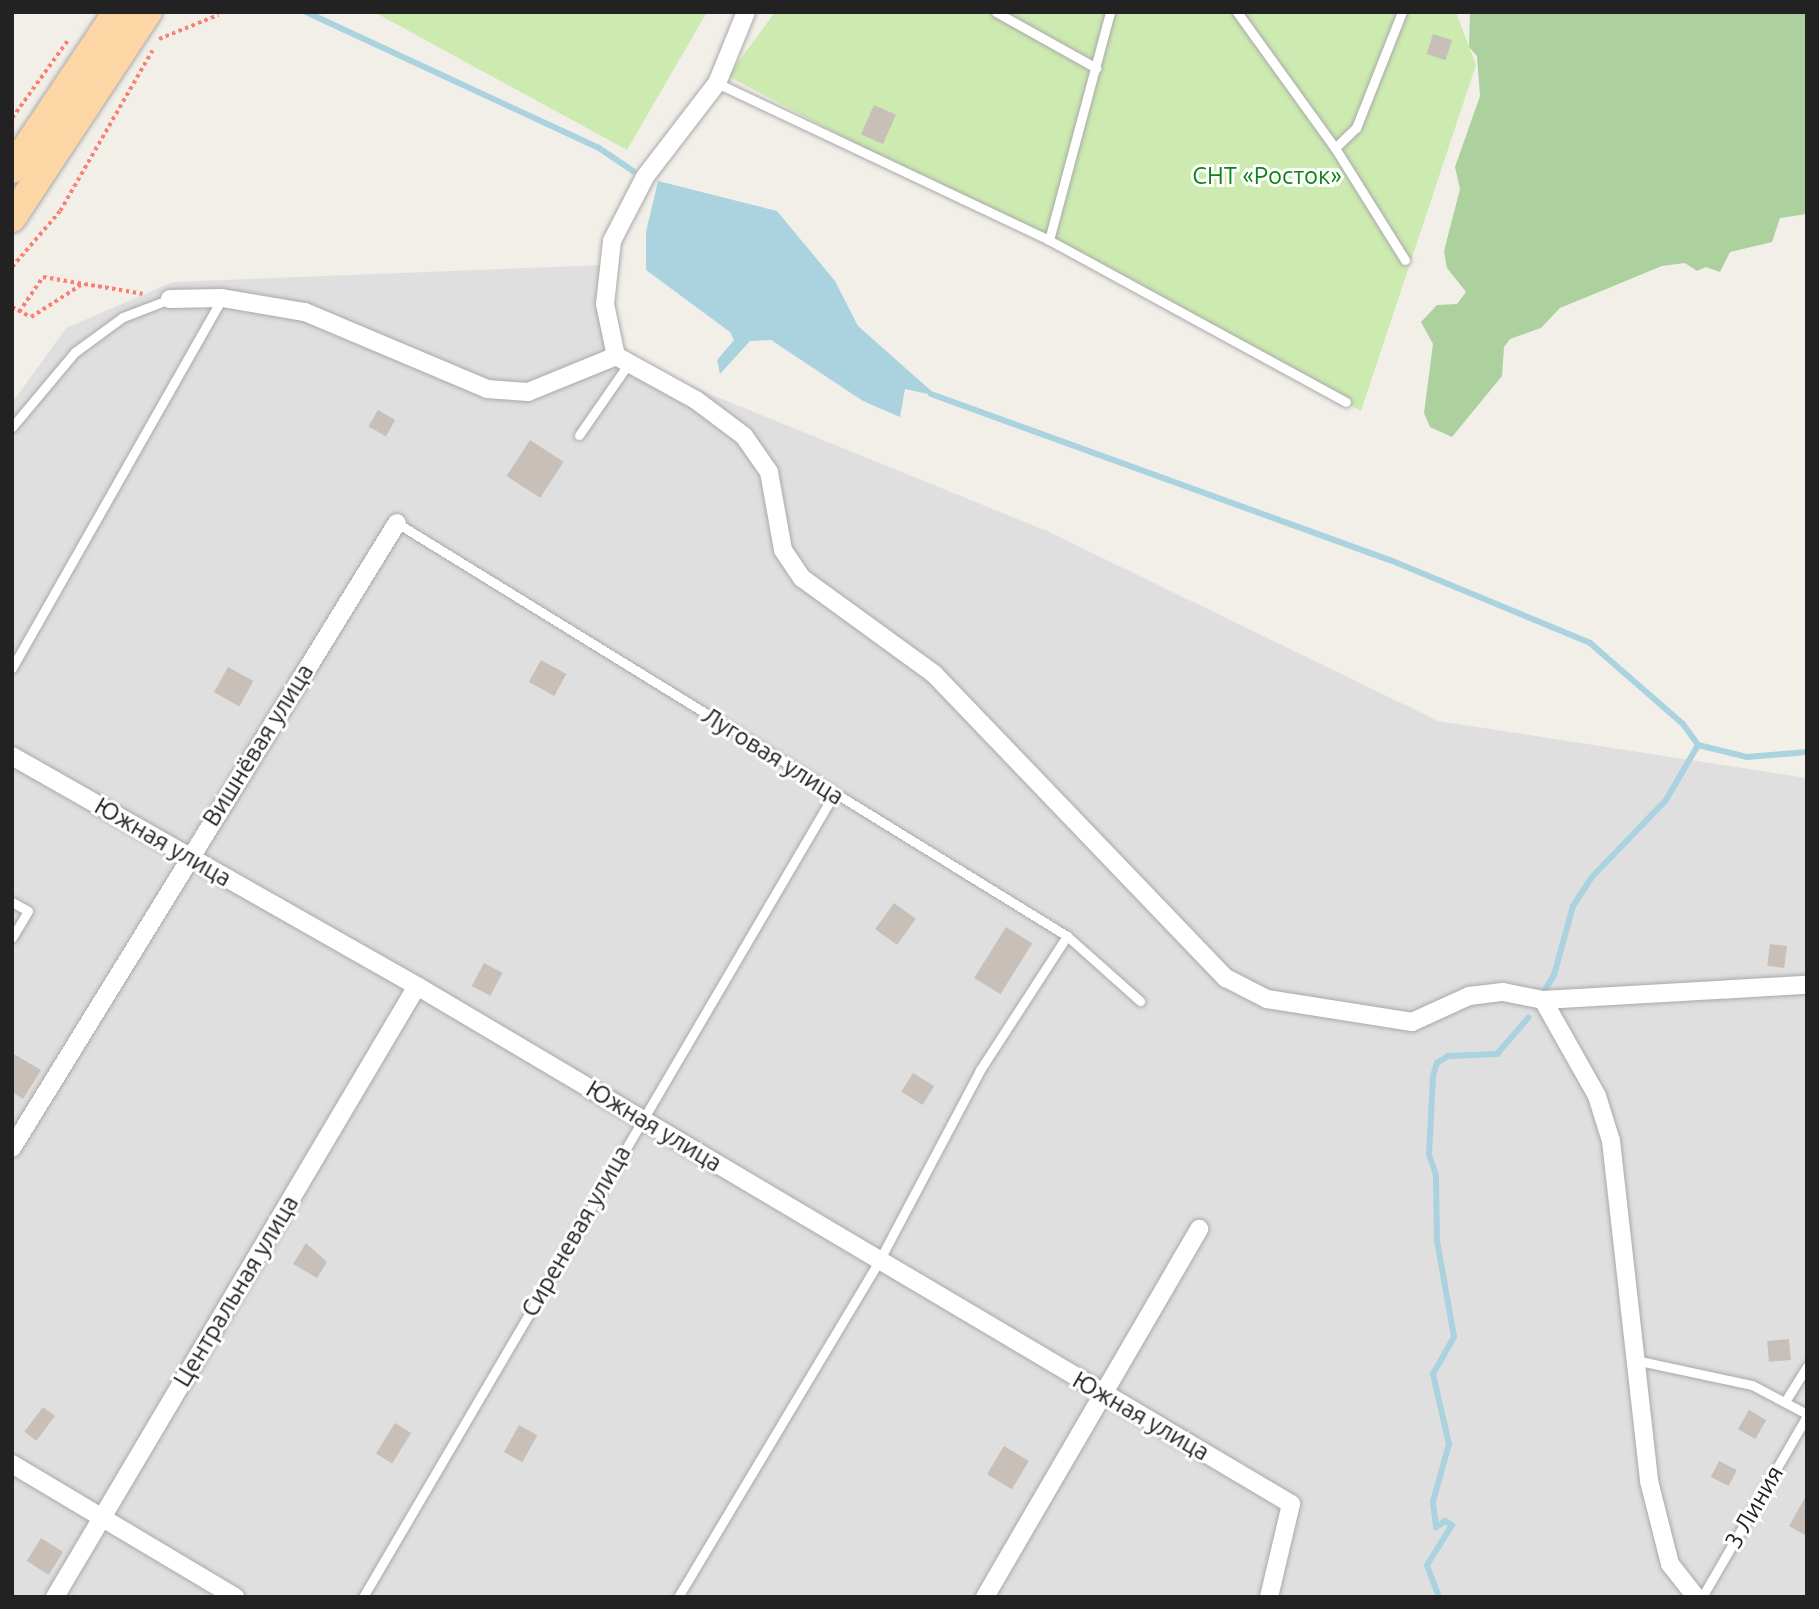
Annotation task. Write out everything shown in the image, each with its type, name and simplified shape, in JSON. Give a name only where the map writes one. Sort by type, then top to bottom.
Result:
[{"type":"main road","points":[[12,169],[117,12]]},
{"type":"main road","points":[[12,218],[156,21]]},
{"type":"street","points":[[746,12],[717,83],[645,177],[612,241],[605,304],[623,360],[695,400],[744,436],[769,472],[783,550],[802,578],[934,674],[1226,978],[1267,999],[1382,1020],[1412,1022],[1480,995],[1503,992],[1543,999],[1807,985]]},
{"type":"street","points":[[170,299],[222,298],[305,312],[487,389],[528,391],[623,360]]},
{"type":"street","name":"Вишнёвая улица","points":[[12,1148],[189,856],[397,523]]},
{"type":"street","name":"Южная улица","points":[[12,756],[417,986],[1291,1504],[1269,1597]]},
{"type":"street","name":"Центральная улица","points":[[55,1597],[417,986]]},
{"type":"street","points":[[1543,999],[1597,1096],[1611,1141],[1633,1359],[1649,1481],[1670,1564],[1696,1597]]},
{"type":"street","points":[[985,1597],[1199,1229]]},
{"type":"street","points":[[12,1464],[235,1597]]},
{"type":"lane","points":[[996,12],[1096,68]]},
{"type":"lane","points":[[1049,240],[1110,12]]},
{"type":"lane","points":[[1237,12],[1335,148],[1405,260]]},
{"type":"lane","points":[[1335,148],[1356,128],[1402,12]]},
{"type":"lane","points":[[717,83],[1049,240],[1346,402]]},
{"type":"lane","points":[[12,668],[222,298]]},
{"type":"lane","points":[[12,427],[75,352],[123,317],[170,299]]},
{"type":"lane","points":[[579,435],[623,360]]},
{"type":"lane","name":"Луговая улица","points":[[397,523],[1068,936],[1140,1000]]},
{"type":"lane","name":"Сиреневая улица","points":[[363,1597],[834,794]]},
{"type":"lane","points":[[12,902],[28,911],[12,938]]},
{"type":"lane","points":[[678,1597],[879,1261],[980,1070],[1068,936]]},
{"type":"lane","points":[[1633,1359],[1707,1372],[1786,1400],[1807,1415]]},
{"type":"lane","points":[[1786,1400],[1807,1366]]},
{"type":"lane","name":"3 Линия","points":[[1702,1597],[1807,1415]]},
{"type":"path","points":[[12,267],[60,211],[159,39],[218,15]]},
{"type":"path","points":[[156,21],[159,39]]},
{"type":"path","points":[[12,118],[76,31]]},
{"type":"path","points":[[19,312],[43,277],[170,299]]},
{"type":"path","points":[[12,307],[31,317],[67,289],[85,285]]},
{"type":"shaded area","points":[[604,265],[616,356],[1047,531],[1438,721],[1807,778],[1807,1597],[12,1597],[12,403],[66,328],[173,282]]},
{"type":"green space","points":[[374,12],[707,12],[627,150]]},
{"type":"green space","name":"СНТ «Росток»","points":[[775,12],[1456,12],[1476,65],[1361,411],[728,76]]},
{"type":"green space","points":[[1470,12],[1807,12],[1807,214],[1780,218],[1772,242],[1730,252],[1720,272],[1706,267],[1697,271],[1685,263],[1662,266],[1560,308],[1541,328],[1510,339],[1504,347],[1502,376],[1452,437],[1430,427],[1424,413],[1433,344],[1421,322],[1437,305],[1457,304],[1466,292],[1447,268],[1444,251],[1460,189],[1455,167],[1480,96],[1477,56],[1469,47]]},
{"type":"water","points":[[658,181],[777,211],[835,281],[858,326],[937,396],[905,389],[900,417],[863,401],[771,340],[750,341],[720,374],[717,360],[734,340],[730,332],[646,270],[646,232]]},
{"type":"building","points":[[1433,34],[1452,40],[1446,60],[1427,54]]},
{"type":"building","points":[[874,105],[896,115],[883,144],[861,134]]},
{"type":"building","points":[[378,410],[395,420],[386,436],[368,426]]},
{"type":"building","points":[[530,440],[564,462],[540,498],[507,476]]},
{"type":"building","points":[[541,660],[566,674],[554,696],[529,682]]},
{"type":"building","points":[[228,667],[253,681],[239,706],[214,692]]},
{"type":"building","points":[[894,903],[916,919],[897,945],[875,929]]},
{"type":"building","points":[[1006,927],[1032,943],[1000,994],[974,978]]},
{"type":"building","points":[[1770,944],[1787,946],[1784,968],[1767,966]]},
{"type":"building","points":[[484,963],[503,973],[490,996],[472,986]]},
{"type":"building","points":[[12,1053],[41,1070],[23,1099],[12,1092]]},
{"type":"building","points":[[913,1073],[934,1086],[923,1105],[901,1092]]},
{"type":"building","points":[[306,1243],[327,1262],[317,1278],[293,1264]]},
{"type":"building","points":[[1789,1339],[1791,1360],[1769,1362],[1767,1341]]},
{"type":"building","points":[[43,1407],[55,1416],[36,1441],[24,1432]]},
{"type":"building","points":[[1749,1410],[1766,1420],[1755,1439],[1738,1429]]},
{"type":"building","points":[[395,1423],[411,1433],[392,1464],[376,1454]]},
{"type":"building","points":[[519,1425],[537,1435],[522,1462],[504,1452]]},
{"type":"building","points":[[1004,1446],[1029,1461],[1012,1489],[987,1474]]},
{"type":"building","points":[[1719,1461],[1737,1470],[1729,1486],[1711,1477]]},
{"type":"building","points":[[1807,1494],[1807,1536],[1789,1526]]},
{"type":"building","points":[[41,1538],[63,1552],[49,1575],[27,1561]]},
{"type":"waterway","points":[[306,12],[599,148],[633,171]]},
{"type":"waterway","points":[[931,394],[1390,560],[1590,643],[1683,724],[1698,745],[1747,757],[1807,752]]},
{"type":"waterway","points":[[1544,991],[1554,975],[1573,906],[1591,878],[1666,800],[1698,745]]},
{"type":"waterway","points":[[1439,1597],[1427,1565],[1452,1525],[1445,1521],[1436,1527],[1433,1501],[1449,1444],[1433,1374],[1454,1337],[1437,1241],[1436,1175],[1429,1155],[1433,1076],[1437,1063],[1448,1056],[1497,1054],[1528,1018]]}]
